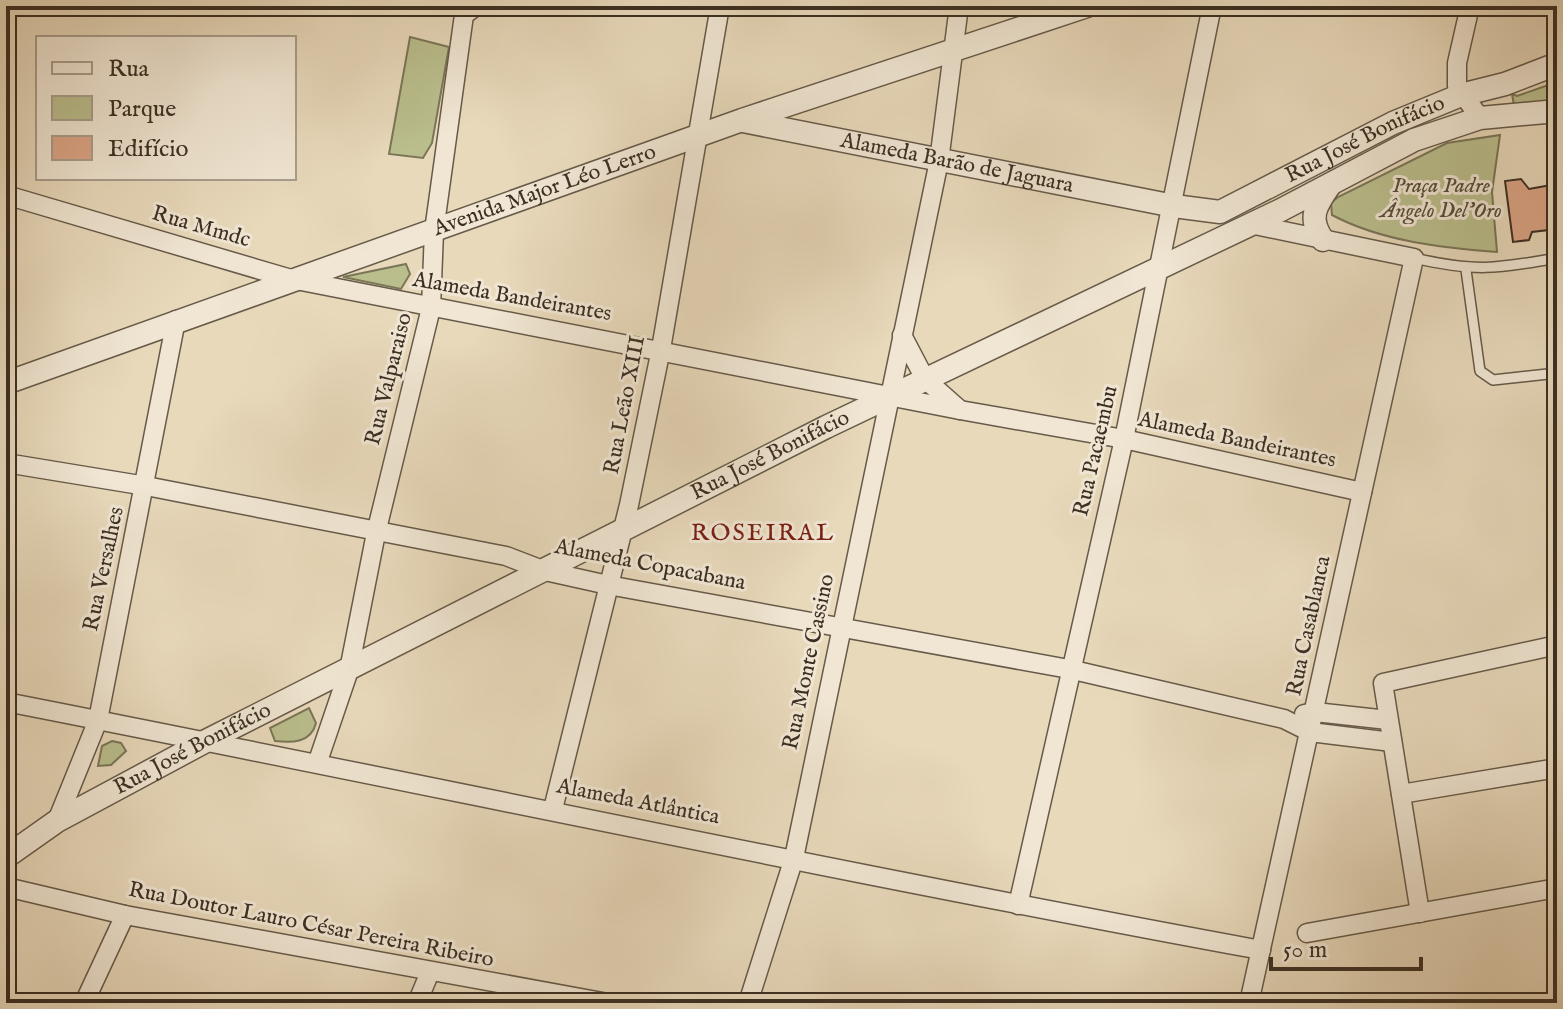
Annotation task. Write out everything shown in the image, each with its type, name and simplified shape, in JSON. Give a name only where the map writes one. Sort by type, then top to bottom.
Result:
[{"type":"street","name":"Rua Leão XIII","points":[[553,809],[623,531],[661,349],[720,6]]},
{"type":"street","name":"Rua Monte Cassino","points":[[748,1003],[794,858],[939,161],[959,6]]},
{"type":"street","name":"Avenida Major Léo Lerro","points":[[6,383],[742,120],[1087,6]]},
{"type":"street","name":"Rua Pacaembu","points":[[1018,905],[1162,265],[1212,6]]},
{"type":"street","points":[[1470,6],[1457,63],[1457,86],[1480,118]]},
{"type":"street","name":"Rua Valparaiso","points":[[318,761],[349,670],[376,533],[431,308],[434,231],[465,9]]},
{"type":"street","name":"Rua José Bonifácio","points":[[1174,206],[1220,212],[1393,123],[1461,95],[1505,84],[1557,64]]},
{"type":"street","name":"Rua José Bonifácio","points":[[6,857],[57,821],[206,741],[925,379],[1250,224],[1414,140],[1480,118],[1557,111]]},
{"type":"street","name":"Alameda Barão de Jaguara","points":[[742,120],[1174,206]]},
{"type":"street","points":[[1323,240],[1314,227],[1313,218],[1331,183]]},
{"type":"street","name":"Rua Mmdc","points":[[6,195],[291,279]]},
{"type":"street","points":[[1250,224],[1414,258]]},
{"type":"street","name":"Rua Casablanca","points":[[1249,1003],[1414,258]]},
{"type":"street","name":"Alameda Bandeirantes","points":[[291,279],[431,308],[661,349],[889,397],[1124,439],[1362,492]]},
{"type":"street","name":"Rua Versalhes","points":[[57,821],[98,720],[176,320]]},
{"type":"street","points":[[902,335],[925,379],[960,410]]},
{"type":"street","name":"Alameda Copacabana","points":[[6,463],[146,486],[506,556],[545,571],[608,585],[1069,669],[1284,719],[1310,732],[1392,742]]},
{"type":"street","points":[[1420,913],[1383,683],[1557,645]]},
{"type":"street","name":"Alameda Atlântica","points":[[6,702],[318,761],[1018,905],[1261,950]]},
{"type":"street","name":"Alameda Copacabana","points":[[1284,719],[1315,712],[1388,720]]},
{"type":"street","points":[[1401,794],[1557,768]]},
{"type":"street","name":"Rua Doutor Lauro César Pereira Ribeiro","points":[[6,887],[125,915],[608,1003]]},
{"type":"street","points":[[1307,933],[1557,888]]},
{"type":"street","points":[[84,1003],[125,915]]},
{"type":"street","points":[[417,1003],[430,972]]},
{"type":"lane","points":[[1414,258],[1466,270],[1506,268],[1557,258]]},
{"type":"lane","points":[[1466,270],[1480,371],[1484,377],[1493,380],[1557,373]]},
{"type":"green space","points":[[410,37],[449,47],[432,143],[423,158],[389,154]]},
{"type":"green space","points":[[1557,82],[1557,105],[1515,111],[1512,94],[1517,96]]},
{"type":"green space","name":"Praça Padre Ângelo Del'Oro","points":[[1500,135],[1492,192],[1497,252],[1391,237],[1332,215],[1331,203],[1338,197],[1447,143]]},
{"type":"green space","points":[[406,264],[410,274],[401,289],[343,277]]},
{"type":"green space","points":[[309,708],[316,723],[310,735],[294,741],[275,741],[270,728]]},
{"type":"green space","points":[[112,741],[121,743],[126,751],[111,765],[98,766],[102,746]]},
{"type":"building","points":[[1521,179],[1529,189],[1557,184],[1557,229],[1532,232],[1529,240],[1513,242],[1505,181]]},
{"type":"district","name":"ROSEIRAL","points":[[763,533]]}]
